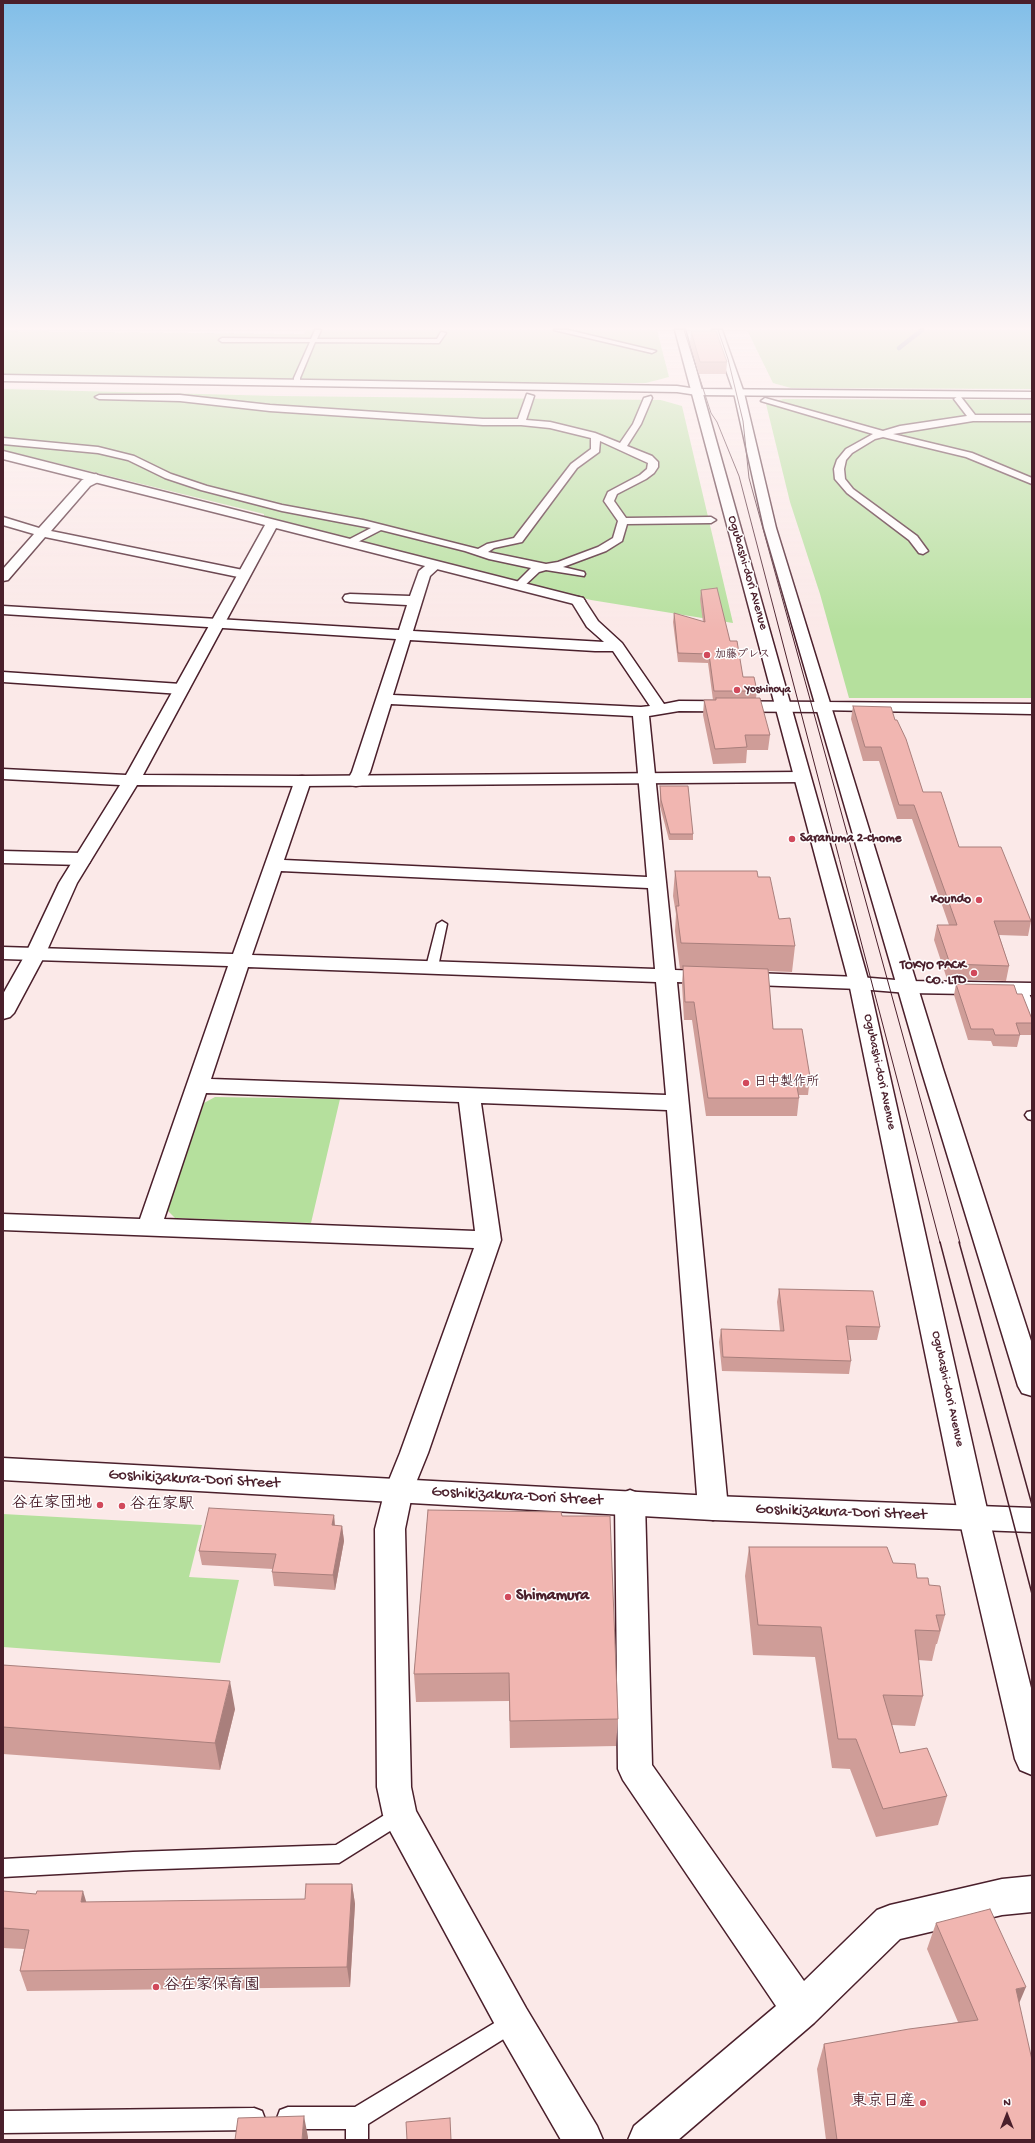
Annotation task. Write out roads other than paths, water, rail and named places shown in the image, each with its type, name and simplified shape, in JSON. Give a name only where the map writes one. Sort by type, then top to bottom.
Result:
[{"type":"street","points":[[518,586],[536,569],[560,565],[602,549],[618,539],[623,520],[609,500],[613,492],[652,471],[653,462],[649,458],[595,436],[570,430]]},
{"type":"street","points":[[622,446],[632,430]]},
{"type":"street","name":"Ogubashi-dori Avenue","points":[[708,430],[784,706],[801,778],[860,983],[974,1518],[1032,1758]]},
{"type":"street","points":[[747,430],[770,528],[908,987],[1032,1386]]},
{"type":"street","points":[[869,430],[969,455],[1032,482]]},
{"type":"street","points":[[900,430],[883,434],[859,444],[849,451],[842,460],[839,469],[840,479],[850,491],[913,538],[923,551]]},
{"type":"street","points":[[480,552],[491,546],[518,540],[574,466],[596,450],[595,436]]},
{"type":"street","points":[[3,441],[98,450],[131,458],[168,476],[204,488],[282,508],[380,527],[547,568],[580,574]]},
{"type":"street","points":[[3,455],[578,601],[592,624],[617,646],[651,710],[646,778],[678,1103],[713,1508]]},
{"type":"street","points":[[3,578],[86,483],[96,478]]},
{"type":"street","points":[[186,496],[204,488]]},
{"type":"street","points":[[623,520],[711,520]]},
{"type":"street","points":[[3,521],[43,532],[243,574]]},
{"type":"street","points":[[3,1013],[35,955],[68,884],[132,780],[243,574],[272,524]]},
{"type":"street","points":[[350,543],[380,527]]},
{"type":"street","points":[[356,781],[361,772],[424,574],[435,565]]},
{"type":"street","points":[[350,598],[416,601]]},
{"type":"street","points":[[3,610],[595,647],[617,646]]},
{"type":"street","points":[[3,677],[181,690]]},
{"type":"street","points":[[383,699],[651,710],[679,706],[1032,709]]},
{"type":"street","points":[[3,774],[97,780],[356,781],[801,778]]},
{"type":"street","points":[[148,1228],[199,1086],[302,781]]},
{"type":"street","points":[[3,857],[82,859]]},
{"type":"street","points":[[274,866],[657,884]]},
{"type":"street","points":[[3,953],[860,983],[908,987],[1027,989]]},
{"type":"street","points":[[199,1086],[678,1103]]},
{"type":"street","points":[[469,1095],[489,1240],[414,1454],[399,1490],[390,1529],[389,1554],[394,1787],[400,1815],[513,2021],[583,2140]]},
{"type":"street","points":[[3,1222],[489,1240]]},
{"type":"street","name":"Goshikizakura-Dori Street","points":[[3,1469],[630,1502],[713,1508],[1032,1520]]},
{"type":"street","points":[[630,1502],[635,1769],[801,2010]]},
{"type":"street","points":[[648,2140],[801,2010],[890,1923],[1002,1897],[1032,1894]]},
{"type":"lane","points":[[432,967],[442,924]]},
{"type":"lane","points":[[1027,989],[1032,1014]]},
{"type":"lane","points":[[3,1868],[133,1861],[339,1854],[400,1815]]},
{"type":"lane","points":[[3,2122],[357,2118],[513,2021]]},
{"type":"lane","points":[[357,2118],[357,2140]]},
{"type":"tram line","points":[[720,430],[739,476],[940,1243]]},
{"type":"tram line","points":[[744,430],[749,478],[960,1243]]},
{"type":"tram line","points":[[940,1242],[1032,1594]]},
{"type":"tram line","points":[[959,1242],[1032,1505]]},
{"type":"place","name":"加藤プレス","points":[[707,655]]},
{"type":"place","name":"Yoshinoya","points":[[737,690]]},
{"type":"place","name":"Saranuma 2-chome","points":[[792,839]]},
{"type":"place","name":"Koundo","points":[[979,900]]},
{"type":"place","name":"TOKYO PACK CO. LTD","points":[[974,973]]},
{"type":"place","name":"日中製作所","points":[[746,1083]]},
{"type":"place","name":"谷在家団地","points":[[100,1505]]},
{"type":"place","name":"谷在家駅","points":[[122,1506]]},
{"type":"place","name":"Shimamura","points":[[508,1597]]},
{"type":"place","name":"谷在家保育園","points":[[156,1987]]},
{"type":"place","name":"東京日産","points":[[923,2103]]}]
